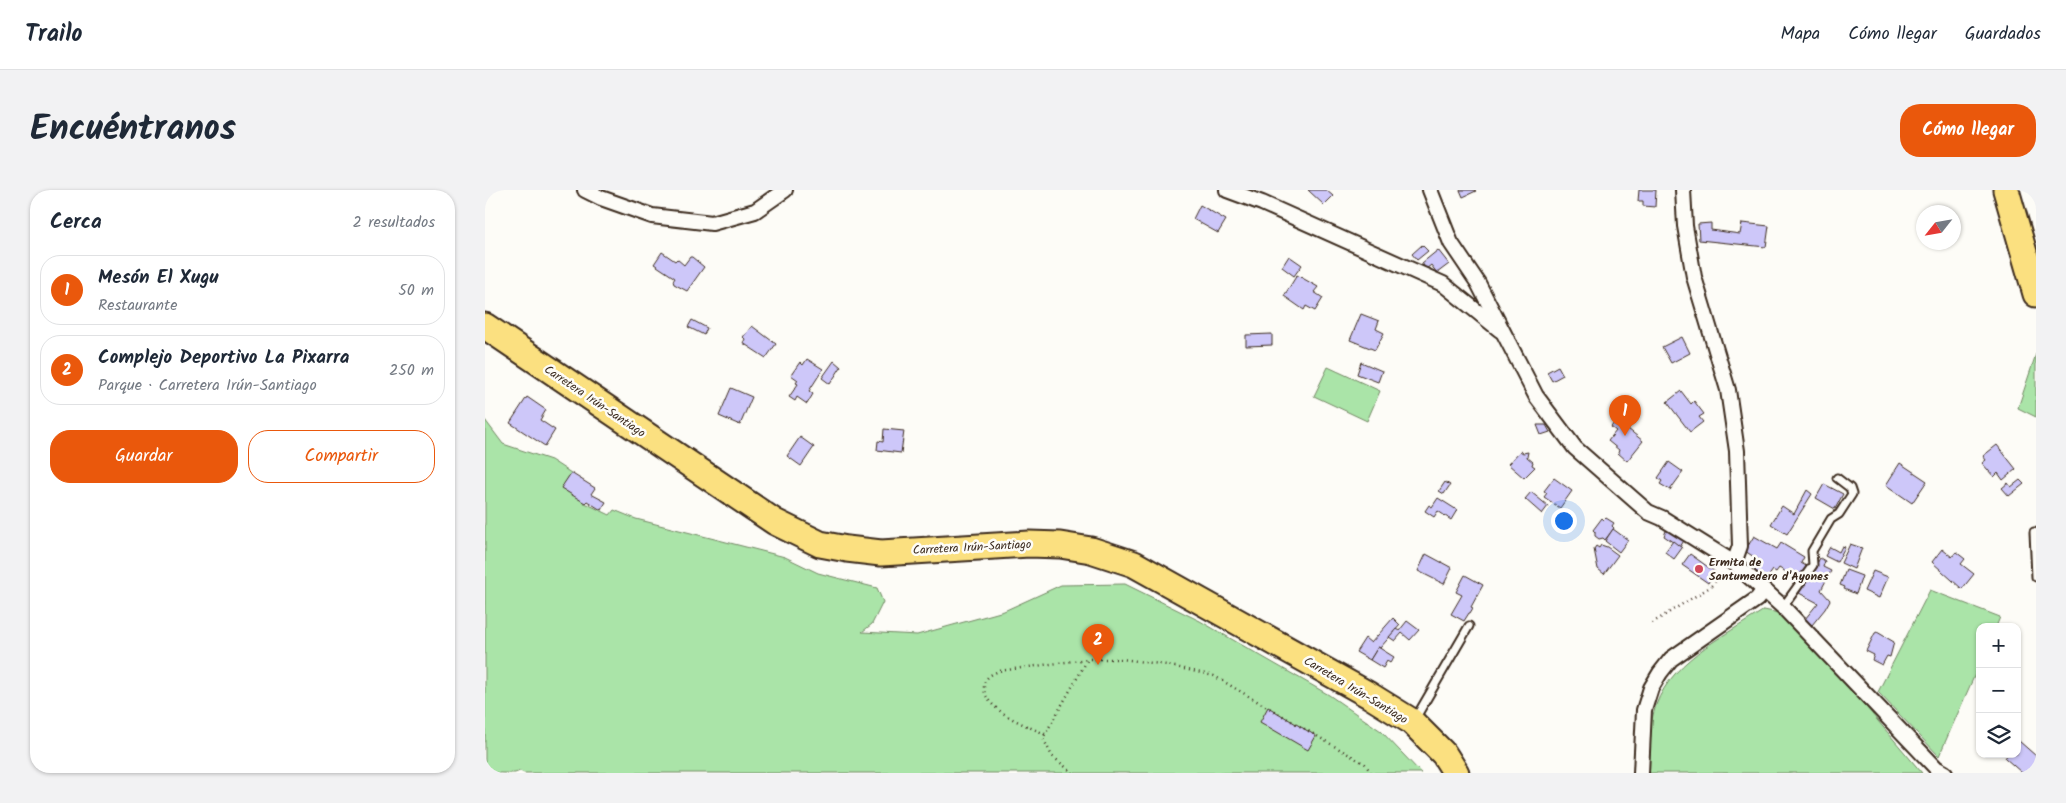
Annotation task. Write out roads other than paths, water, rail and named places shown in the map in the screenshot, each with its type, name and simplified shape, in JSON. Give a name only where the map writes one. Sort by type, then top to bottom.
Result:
[{"type":"highway","points":[[2006,190],[2036,294]]},
{"type":"highway","name":"Carretera Irún-Santiago","points":[[485,326],[775,522],[819,544],[881,553],[1029,544],[1060,545],[1091,550],[1134,564],[1369,695],[1413,723],[1445,754],[1456,773]]},
{"type":"street","points":[[585,190],[601,198],[652,216],[712,223],[755,211],[785,190]]},
{"type":"street","points":[[1227,190],[1261,203],[1443,284],[1504,334]]},
{"type":"street","points":[[1430,190],[1451,243],[1478,283],[1537,396],[1575,448],[1648,512],[1662,518],[1734,563],[1783,607],[1940,771]]},
{"type":"street","points":[[1683,190],[1685,226],[1694,277],[1728,390],[1735,442],[1740,546],[1734,563]]},
{"type":"street","points":[[1641,773],[1644,710],[1651,688],[1660,673],[1671,659],[1757,599],[1763,591]]},
{"type":"lane","points":[[1783,607],[1813,565],[1812,551],[1831,519],[1839,514],[1852,494],[1850,488],[1837,478]]},
{"type":"lane","points":[[2034,532],[2036,577]]},
{"type":"lane","points":[[1413,723],[1469,626]]},
{"type":"place","name":"Mesón El Xugu","points":[[1625,436]]},
{"type":"place","name":"Ermita de Santumedero d'Ayones","points":[[1699,569]]},
{"type":"place","name":"Complejo Deportivo La Pixarra","points":[[1098,665]]}]
